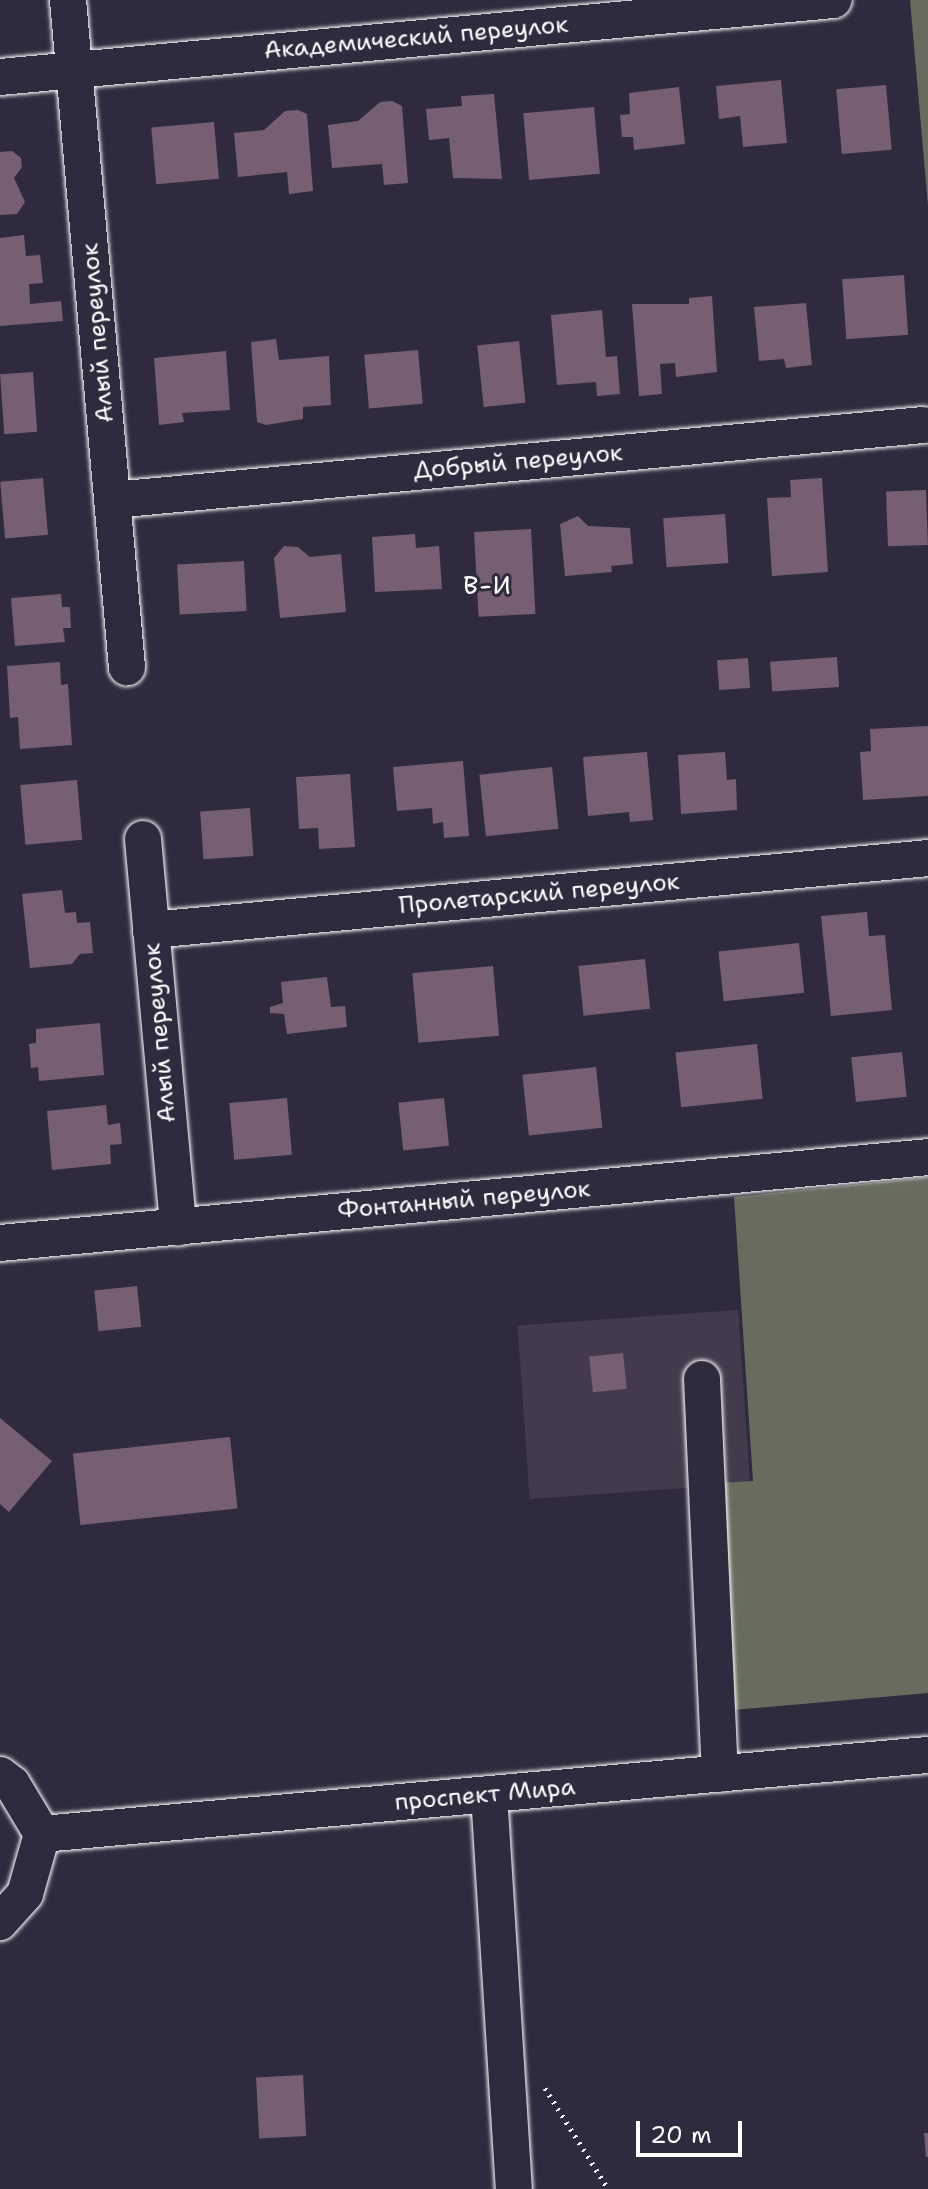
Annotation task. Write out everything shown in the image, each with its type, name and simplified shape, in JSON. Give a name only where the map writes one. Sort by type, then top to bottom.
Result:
[{"type":"street","name":"Алый переулок","points":[[68,0],[127,667]]},
{"type":"street","name":"Академический переулок","points":[[0,77],[833,0]]},
{"type":"street","name":"Добрый переулок","points":[[113,500],[923,425]]},
{"type":"street","name":"Алый переулок","points":[[143,839],[178,1227]]},
{"type":"street","name":"Пролетарский переулок","points":[[151,930],[928,858]]},
{"type":"street","name":"Фонтанный переулок","points":[[0,1243],[928,1157]]},
{"type":"street","points":[[702,1379],[720,1774]]},
{"type":"street","name":"проспект Мира","points":[[42,1834],[928,1755]]},
{"type":"street","points":[[0,1775],[12,1784],[42,1834],[25,1894],[0,1922]]},
{"type":"street","points":[[489,1794],[514,2189]]},
{"type":"path","points":[[536,2074],[608,2189]]},
{"type":"shaded area","points":[[738,1310],[750,1484],[530,1499],[518,1325]]},
{"type":"green space","points":[[910,0],[928,0],[928,206]]},
{"type":"green space","points":[[928,1177],[928,1693],[733,1710],[720,1483],[753,1481],[734,1197]]},
{"type":"building","points":[[781,80],[787,143],[743,147],[740,116],[719,119],[716,86]]},
{"type":"building","points":[[886,85],[892,150],[842,154],[836,89]]},
{"type":"building","points":[[679,87],[685,144],[634,150],[633,137],[622,137],[620,115],[630,114],[629,93]]},
{"type":"building","points":[[494,94],[502,179],[453,178],[449,138],[429,140],[426,109],[462,106],[461,96]]},
{"type":"building","points":[[392,101],[402,106],[408,183],[384,185],[382,164],[332,168],[328,125],[358,121],[380,102]]},
{"type":"building","points":[[594,107],[600,174],[529,180],[523,113]]},
{"type":"building","points":[[298,110],[307,114],[313,191],[289,194],[287,172],[238,177],[234,133],[264,130],[285,111]]},
{"type":"building","points":[[214,122],[219,179],[156,184],[151,127]]},
{"type":"building","points":[[12,151],[21,158],[22,167],[14,178],[25,202],[17,214],[0,215],[0,152]]},
{"type":"building","points":[[24,235],[26,256],[40,255],[43,283],[29,284],[30,304],[61,301],[63,321],[0,326],[0,238]]},
{"type":"building","points":[[904,275],[908,335],[846,339],[842,279]]},
{"type":"building","points":[[712,296],[717,372],[676,377],[675,363],[660,364],[662,394],[639,396],[632,304],[689,304],[689,298]]},
{"type":"building","points":[[806,303],[812,365],[786,368],[784,359],[759,361],[754,307]]},
{"type":"building","points":[[602,310],[606,357],[617,356],[620,394],[597,396],[596,382],[557,385],[551,315]]},
{"type":"building","points":[[276,339],[279,360],[329,356],[331,405],[303,407],[303,419],[266,425],[257,422],[251,342]]},
{"type":"building","points":[[519,341],[525,403],[484,407],[477,345]]},
{"type":"building","points":[[418,350],[423,404],[369,409],[364,355]]},
{"type":"building","points":[[226,351],[230,410],[182,413],[184,422],[159,425],[154,358]]},
{"type":"building","points":[[33,372],[37,432],[4,434],[0,374]]},
{"type":"building","points":[[43,478],[48,535],[5,539],[0,482]]},
{"type":"building","points":[[822,478],[828,572],[772,576],[767,498],[791,497],[790,480]]},
{"type":"building","points":[[926,490],[928,545],[888,546],[886,491]]},
{"type":"building","points":[[725,514],[728,563],[667,567],[663,518]]},
{"type":"building","points":[[578,516],[588,526],[630,528],[633,564],[611,566],[612,572],[565,576],[560,524]]},
{"type":"building","points":[[531,529],[535,614],[479,617],[474,532]]},
{"type":"building","points":[[415,534],[416,548],[439,546],[442,589],[375,592],[372,537]]},
{"type":"building","points":[[284,546],[298,547],[310,557],[341,554],[346,612],[280,618],[274,558]]},
{"type":"building","points":[[244,561],[247,611],[180,614],[177,565]]},
{"type":"building","points":[[61,594],[62,607],[70,607],[71,628],[63,628],[65,642],[15,646],[11,598]]},
{"type":"building","points":[[837,657],[839,687],[772,692],[770,662]]},
{"type":"building","points":[[748,658],[750,688],[719,690],[717,660]]},
{"type":"building","points":[[60,662],[61,685],[68,684],[72,745],[20,749],[18,717],[10,718],[7,666]]},
{"type":"building","points":[[928,726],[928,796],[863,800],[860,752],[871,751],[870,729]]},
{"type":"building","points":[[647,752],[653,820],[630,822],[629,812],[588,816],[583,757]]},
{"type":"building","points":[[725,752],[727,780],[736,779],[737,810],[681,814],[678,755]]},
{"type":"building","points":[[463,761],[469,836],[444,838],[443,822],[433,824],[432,808],[397,811],[393,767]]},
{"type":"building","points":[[552,767],[558,829],[486,836],[479,775]]},
{"type":"building","points":[[350,774],[355,847],[319,849],[318,828],[299,829],[296,777]]},
{"type":"building","points":[[77,780],[82,840],[25,845],[20,785]]},
{"type":"building","points":[[250,808],[253,856],[203,859],[200,811]]},
{"type":"building","points":[[62,890],[65,913],[76,912],[77,923],[90,922],[93,953],[80,954],[72,964],[30,968],[22,894]]},
{"type":"building","points":[[867,912],[869,936],[885,935],[892,1010],[831,1016],[821,916]]},
{"type":"building","points":[[799,943],[804,993],[724,1001],[718,951]]},
{"type":"building","points":[[645,959],[650,1009],[584,1016],[578,966]]},
{"type":"building","points":[[493,966],[499,1036],[418,1043],[412,973]]},
{"type":"building","points":[[327,977],[331,1007],[345,1006],[347,1027],[287,1034],[284,1014],[270,1013],[270,1007],[283,1003],[281,982]]},
{"type":"building","points":[[100,1023],[104,1075],[39,1081],[38,1067],[31,1068],[29,1044],[36,1043],[36,1029]]},
{"type":"building","points":[[757,1044],[763,1099],[681,1107],[675,1053]]},
{"type":"building","points":[[902,1052],[907,1097],[856,1102],[851,1057]]},
{"type":"building","points":[[596,1067],[602,1128],[529,1135],[522,1075]]},
{"type":"building","points":[[287,1098],[292,1155],[234,1160],[229,1103]]},
{"type":"building","points":[[444,1098],[449,1146],[403,1151],[398,1103]]},
{"type":"building","points":[[106,1105],[108,1125],[120,1123],[122,1144],[110,1145],[111,1164],[52,1170],[47,1111]]},
{"type":"building","points":[[137,1286],[141,1327],[99,1331],[94,1290]]},
{"type":"building","points":[[623,1353],[627,1389],[593,1392],[589,1357]]},
{"type":"building","points":[[0,1418],[52,1461],[9,1512],[0,1504]]},
{"type":"building","points":[[230,1437],[238,1509],[80,1525],[73,1454]]},
{"type":"building","points":[[303,2075],[306,2136],[259,2138],[256,2077]]},
{"type":"building","points":[[924,2133],[928,2133],[928,2157],[926,2157]]},
{"type":"district","name":"В-И","points":[[488,585]]}]
